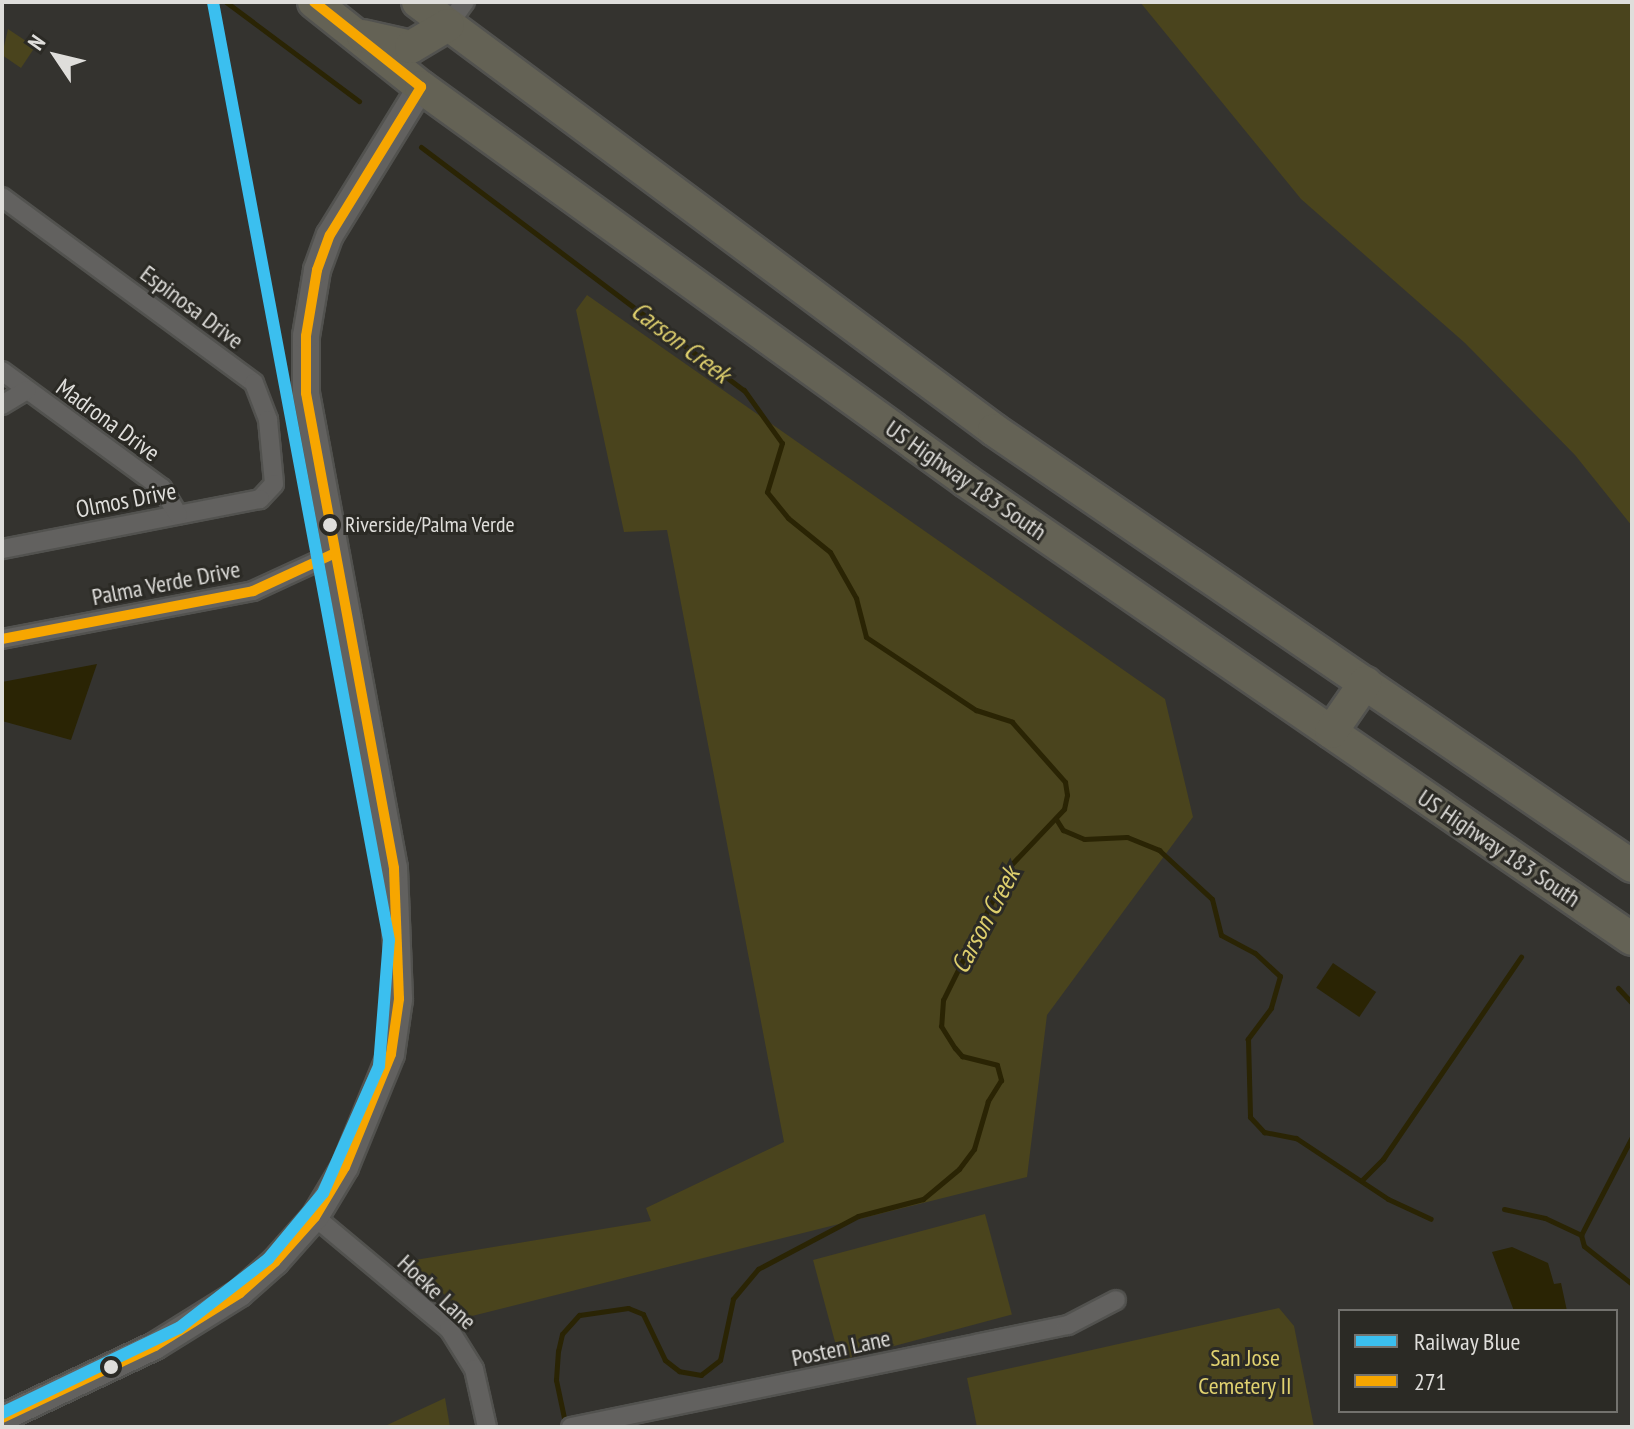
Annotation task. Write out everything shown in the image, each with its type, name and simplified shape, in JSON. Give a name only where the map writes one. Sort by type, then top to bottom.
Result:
[{"type":"highway","name":"US Highway 183 South","points":[[314,2],[421,87],[953,472],[1632,939]]},
{"type":"highway","points":[[418,2],[457,13],[490,57],[994,430],[1632,866]]},
{"type":"highway","points":[[354,34],[411,47],[457,13]]},
{"type":"highway","points":[[421,87],[431,63],[442,54],[490,57]]},
{"type":"highway","points":[[1331,732],[1365,683]]},
{"type":"main road","points":[[2,1418],[209,1315],[275,1262],[315,1217],[345,1167],[378,1096],[391,1054],[399,999],[394,868],[333,554],[306,393],[313,290],[347,202],[421,87]]},
{"type":"street","name":"Espinosa Drive","points":[[2,197],[254,383],[268,420],[274,484],[260,499]]},
{"type":"street","name":"Madrona Drive","points":[[2,371],[162,488],[178,515]]},
{"type":"street","points":[[2,405],[27,390]]},
{"type":"street","name":"Olmos Drive","points":[[2,549],[260,499]]},
{"type":"street","name":"Palma Verde Drive","points":[[2,639],[253,591],[333,554]]},
{"type":"street","name":"Hoeke Lane","points":[[315,1217],[449,1329],[474,1369],[487,1427]]},
{"type":"street","name":"Posten Lane","points":[[571,1427],[1068,1325],[1116,1300]]},
{"type":"green space","points":[[1140,2],[1632,2],[1632,526],[1575,455],[1465,343],[1301,199]]},
{"type":"green space","points":[[8,29],[35,47],[21,68],[2,55]]},
{"type":"green space","points":[[587,295],[1165,699],[1193,817],[1047,1015],[1027,1177],[468,1317],[409,1261],[651,1221],[646,1208],[784,1142],[667,530],[624,532],[576,310]]},
{"type":"green space","points":[[985,1214],[1012,1314],[840,1361],[813,1260]]},
{"type":"green space","name":"San Jose Cemetery II","points":[[1279,1308],[1294,1326],[1314,1427],[977,1427],[967,1378]]},
{"type":"green space","points":[[445,1398],[450,1427],[385,1427],[385,1426]]},
{"type":"shaded area","points":[[97,664],[71,740],[2,721],[2,682]]},
{"type":"shaded area","points":[[1333,963],[1376,992],[1359,1017],[1316,988]]},
{"type":"shaded area","points":[[1512,1247],[1548,1263],[1554,1284],[1561,1283],[1567,1309],[1513,1309],[1492,1252]]},
{"type":"waterway","name":"Carson Creek","points":[[226,2],[359,101]]},
{"type":"waterway","name":"Carson Creek","points":[[421,147],[744,390],[782,443],[767,492],[788,518],[830,552],[856,598],[866,637],[976,710],[1012,722],[1065,782],[1067,795],[1064,809],[1009,867],[943,1000],[941,1026],[955,1048],[962,1056],[997,1065],[1001,1080],[988,1101],[974,1149],[959,1169],[923,1199],[858,1216],[758,1269],[733,1299],[720,1360],[701,1375],[679,1371],[665,1360],[643,1314],[628,1308],[579,1315],[562,1334],[558,1351],[556,1380],[564,1417]]},
{"type":"waterway","points":[[1056,819],[1063,830],[1084,839],[1127,837],[1159,850],[1212,899],[1221,935],[1255,953],[1280,976],[1271,1008],[1248,1039],[1250,1117],[1264,1132],[1296,1138],[1388,1199],[1431,1219]]},
{"type":"waterway","points":[[1362,1180],[1383,1159],[1521,957]]},
{"type":"waterway","points":[[1618,988],[1632,1003]]},
{"type":"waterway","points":[[1632,1137],[1581,1235],[1584,1246],[1632,1284]]},
{"type":"waterway","points":[[1504,1209],[1545,1218],[1581,1235]]},
{"type":"rail line","name":"Blue","points":[[2,1413],[179,1328],[268,1259],[323,1193],[379,1066],[389,940],[213,2]]},
{"type":"transit line","name":"271","points":[[2,1418],[155,1346],[240,1293],[275,1262],[315,1217],[345,1167],[391,1054],[399,999],[394,868],[306,393],[306,336],[317,270],[330,235],[421,87],[314,2]]},
{"type":"transit line","name":"271","points":[[2,639],[253,591],[333,554]]},
{"type":"place","name":"Riverside/Palma Verde","points":[[330,525]]}]
